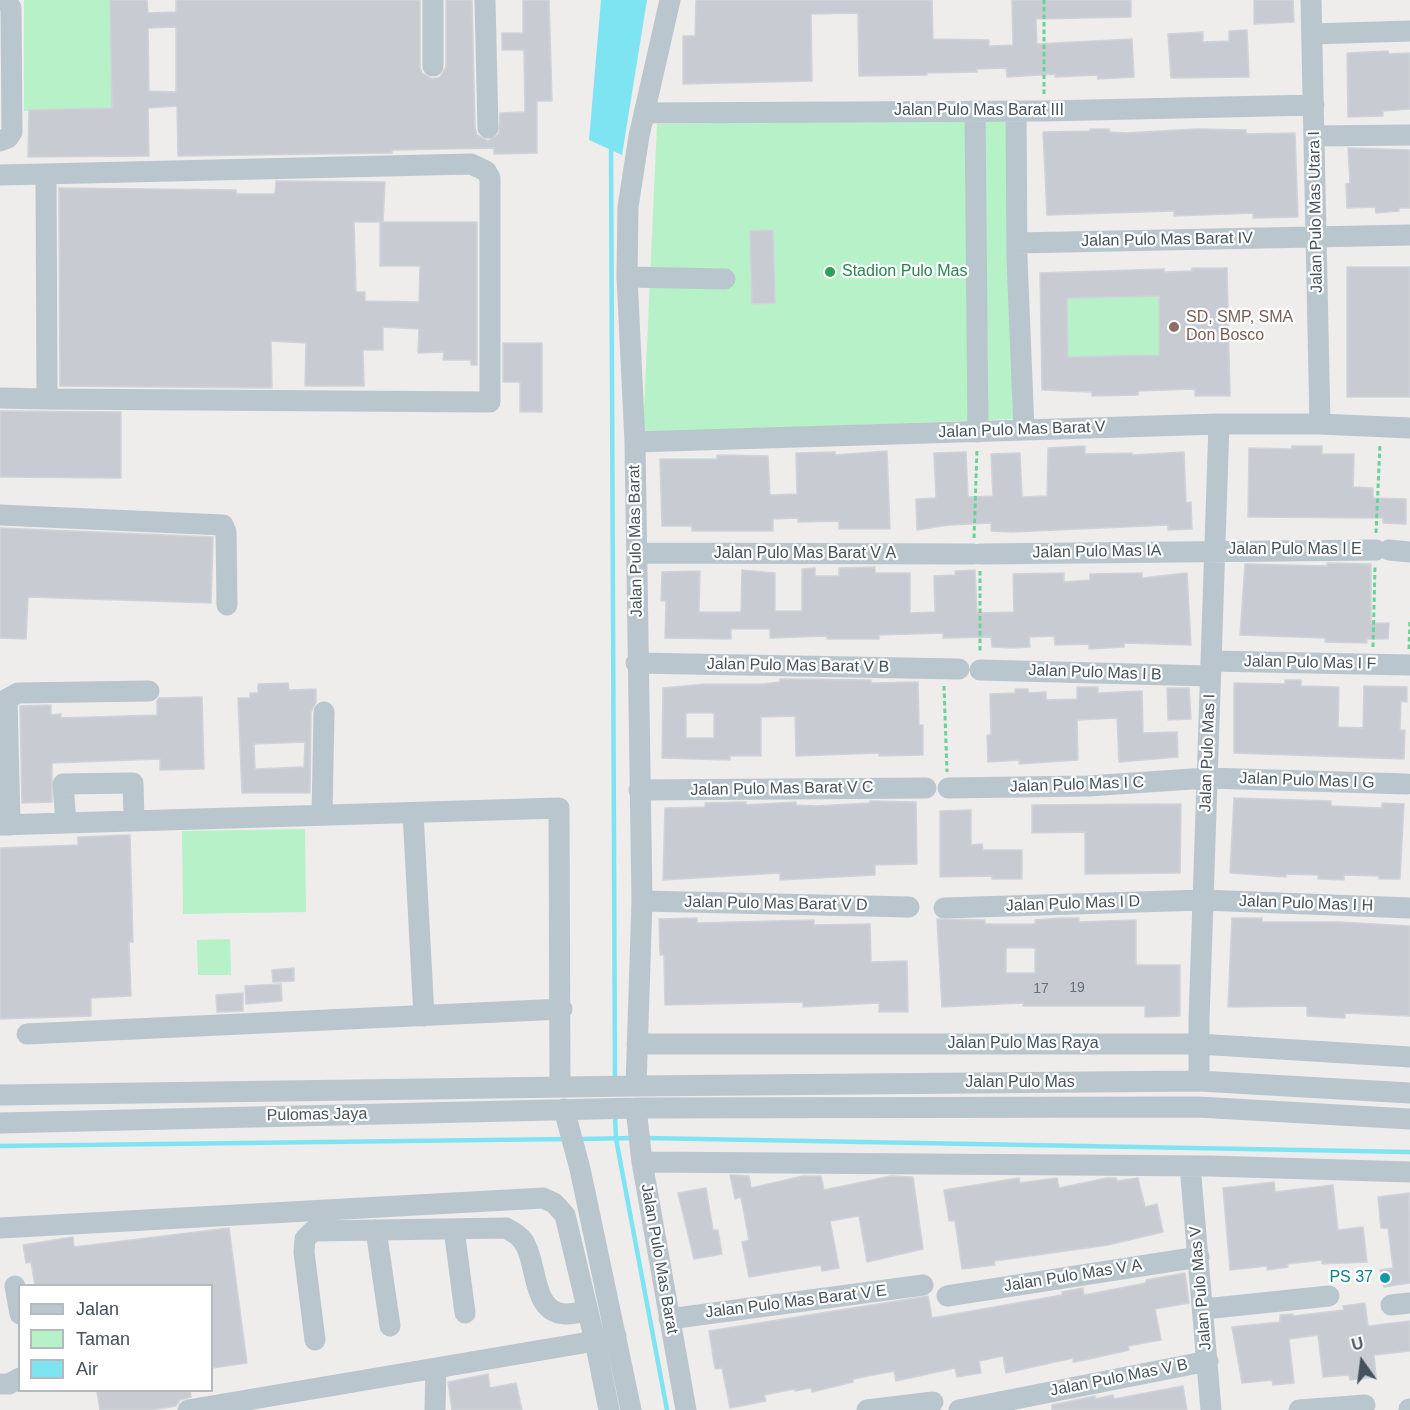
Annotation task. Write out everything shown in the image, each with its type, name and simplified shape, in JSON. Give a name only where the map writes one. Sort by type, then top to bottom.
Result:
[{"type":"street","points":[[0,141],[8,138],[12,132],[11,8],[6,0]]},
{"type":"street","points":[[432,0],[433,66]]},
{"type":"street","points":[[485,0],[488,128]]},
{"type":"street","name":"Jalan Pulo Mas Barat","points":[[635,1070],[642,901],[636,663],[638,554],[627,277],[628,207],[644,113],[670,0]]},
{"type":"street","name":"Jalan Pulo Mas Utara I","points":[[1311,0],[1320,424]]},
{"type":"street","points":[[1312,34],[1410,31]]},
{"type":"street","name":"Jalan Pulo Mas Barat III","points":[[644,113],[1044,111],[1314,105]]},
{"type":"street","points":[[975,111],[978,432]]},
{"type":"street","points":[[1016,111],[1017,243],[1024,430]]},
{"type":"street","points":[[1315,136],[1410,135]]},
{"type":"street","points":[[0,175],[471,164],[486,171],[491,184],[490,402],[0,398]]},
{"type":"street","points":[[46,174],[47,399]]},
{"type":"street","name":"Jalan Pulo Mas Barat IV","points":[[1017,243],[1410,236]]},
{"type":"street","points":[[627,277],[725,279]]},
{"type":"street","name":"Jalan Pulo Mas Barat V","points":[[635,442],[1219,424],[1320,424],[1410,428]]},
{"type":"street","name":"Jalan Pulo Mas I","points":[[1199,1079],[1198,1047],[1219,424]]},
{"type":"street","points":[[0,515],[223,525],[226,532],[227,604]]},
{"type":"street","name":"Jalan Pulo Mas I E","points":[[1215,550],[1392,551]]},
{"type":"street","name":"Jalan Pulo Mas IA","points":[[976,554],[1215,550]]},
{"type":"street","name":"Jalan Pulo Mas Barat V A","points":[[638,554],[976,554]]},
{"type":"street","name":"Jalan Pulo Mas Barat V B","points":[[636,663],[952,669]]},
{"type":"street","name":"Jalan Pulo Mas I F","points":[[1210,668],[1409,665]]},
{"type":"street","name":"Jalan Pulo Mas I B","points":[[980,670],[1210,668]]},
{"type":"street","points":[[149,692],[18,693],[7,699],[5,825],[559,808],[562,1009],[560,1087]]},
{"type":"street","points":[[322,815],[324,712]]},
{"type":"street","name":"Jalan Pulo Mas I G","points":[[1207,778],[1407,784]]},
{"type":"street","name":"Jalan Pulo Mas I C","points":[[948,788],[1088,786],[1207,778]]},
{"type":"street","points":[[66,823],[63,784],[133,783],[134,821]]},
{"type":"street","name":"Jalan Pulo Mas Barat V C","points":[[639,790],[926,788]]},
{"type":"street","points":[[413,813],[424,1016]]},
{"type":"street","name":"Jalan Pulo Mas I H","points":[[1203,900],[1410,908]]},
{"type":"street","name":"Jalan Pulo Mas I D","points":[[944,908],[1203,900]]},
{"type":"street","name":"Jalan Pulo Mas Barat V D","points":[[642,901],[909,907]]},
{"type":"street","points":[[27,1034],[562,1009]]},
{"type":"street","name":"Jalan Pulo Mas Raya","points":[[635,1070],[1198,1047],[1410,1057]]},
{"type":"street","name":"Jalan Pulo Mas","points":[[635,1070],[1199,1079],[1410,1093]]},
{"type":"street","name":"Pulomas Jaya","points":[[0,1095],[593,1087],[635,1070]]},
{"type":"street","name":"Jalan Pulo Mas","points":[[635,1110],[1198,1107],[1410,1119]]},
{"type":"street","name":"Pulomas Jaya","points":[[0,1123],[567,1119],[595,1109],[635,1110]]},
{"type":"street","name":"Jalan Pulo Mas Barat","points":[[635,1110],[686,1410]]},
{"type":"street","points":[[567,1119],[577,1156],[631,1410]]},
{"type":"street","points":[[641,1156],[1410,1172]]},
{"type":"street","name":"Jalan Pulo Mas V","points":[[1190,1166],[1211,1410]]},
{"type":"street","points":[[0,1228],[543,1198],[554,1203],[565,1215],[609,1410]]},
{"type":"street","points":[[315,1340],[305,1239],[313,1232],[506,1228],[519,1235],[527,1247],[541,1299],[551,1309],[564,1314],[588,1311]]},
{"type":"street","points":[[454,1229],[465,1313]]},
{"type":"street","points":[[376,1230],[390,1326]]},
{"type":"street","name":"Jalan Pulo Mas V A","points":[[947,1296],[1199,1257]]},
{"type":"street","name":"Jalan Pulo Mas Barat V E","points":[[669,1319],[923,1285]]},
{"type":"street","points":[[15,1286],[18,1303]]},
{"type":"street","points":[[1204,1309],[1329,1296]]},
{"type":"street","points":[[201,1409],[616,1336]]},
{"type":"street","name":"Jalan Pulo Mas V B","points":[[959,1410],[1208,1361]]},
{"type":"street","points":[[435,1410],[436,1368]]},
{"type":"street","points":[[0,1384],[9,1384],[18,1379]]},
{"type":"street","points":[[867,1410],[933,1402]]},
{"type":"street","points":[[1299,1410],[1365,1405]]},
{"type":"path","points":[[1044,0],[1044,111]]},
{"type":"path","points":[[1373,664],[1392,551],[1381,426]]},
{"type":"path","points":[[978,432],[976,554],[980,670]]},
{"type":"path","points":[[1409,665],[1410,620]]},
{"type":"path","points":[[948,788],[952,669]]},
{"type":"green space","points":[[24,0],[110,0],[112,108],[24,111]]},
{"type":"green space","name":"Stadion Pulo Mas","points":[[1008,118],[1013,419],[643,433],[657,124]]},
{"type":"green space","points":[[1159,296],[1160,367],[1068,368],[1067,298]]},
{"type":"green space","points":[[305,829],[306,912],[183,914],[182,831]]},
{"type":"green space","points":[[230,939],[231,975],[198,975],[197,940]]},
{"type":"water","points":[[601,0],[647,0],[622,155],[589,140]]},
{"type":"building","points":[[110,0],[147,0],[148,13],[176,12],[176,0],[420,0],[420,67],[422,73],[432,79],[440,77],[446,67],[446,0],[472,0],[475,128],[477,135],[488,141],[499,134],[500,113],[525,112],[524,50],[502,50],[502,33],[523,33],[523,0],[549,0],[552,101],[537,101],[537,153],[494,154],[494,148],[392,150],[392,153],[178,156],[177,106],[148,108],[149,156],[28,157],[29,110],[112,108]],"holes":[[[176,27],[176,92],[149,91],[148,28]]]},
{"type":"building","points":[[696,0],[932,0],[933,39],[989,40],[989,46],[1013,45],[1012,0],[1131,0],[1131,17],[1036,19],[1037,44],[1132,39],[1134,77],[1098,79],[1097,75],[1055,77],[1055,74],[1007,77],[1006,68],[977,69],[977,72],[927,73],[927,75],[859,76],[858,13],[811,14],[812,81],[683,84],[683,36],[695,36]]},
{"type":"building","points":[[1254,0],[1293,0],[1294,22],[1254,24]]},
{"type":"building","points":[[1247,30],[1249,77],[1171,78],[1168,34],[1203,32],[1203,42],[1229,41],[1229,31]]},
{"type":"building","points":[[1388,51],[1389,54],[1410,53],[1410,109],[1383,111],[1383,116],[1348,117],[1347,53]]},
{"type":"building","points":[[1090,129],[1109,129],[1110,132],[1125,133],[1197,129],[1246,130],[1246,134],[1295,133],[1298,217],[1253,218],[1253,213],[1174,216],[1174,211],[1047,215],[1043,132],[1090,131]]},
{"type":"building","points":[[1348,148],[1410,150],[1410,208],[1376,213],[1375,207],[1347,208],[1346,184],[1350,183]]},
{"type":"building","points":[[276,181],[385,182],[383,222],[477,222],[477,365],[471,365],[471,360],[443,360],[444,352],[418,353],[419,329],[383,327],[383,350],[363,350],[364,386],[305,386],[306,343],[271,341],[272,388],[60,386],[59,188],[236,190],[236,194],[275,194]],"holes":[[[354,222],[380,222],[380,266],[420,266],[419,302],[365,301],[365,292],[356,292]]]},
{"type":"building","points":[[773,230],[775,303],[752,304],[750,231]]},
{"type":"building","points":[[1347,267],[1410,267],[1410,397],[1347,397]]},
{"type":"building","name":"SD, SMP, SMA Don Bosco","points":[[1192,268],[1227,268],[1230,396],[1195,396],[1195,389],[1138,391],[1138,395],[1092,396],[1092,392],[1042,390],[1040,273],[1164,269],[1164,272],[1192,271]],"holes":[[[1159,296],[1159,355],[1068,357],[1067,298]]]},
{"type":"building","points":[[503,343],[542,343],[542,412],[520,412],[520,382],[503,382]]},
{"type":"building","points":[[0,411],[121,412],[121,478],[0,477]]},
{"type":"building","points":[[1085,446],[1085,454],[1132,453],[1132,455],[1184,452],[1186,503],[1191,502],[1192,529],[1168,530],[1168,525],[1012,532],[991,531],[991,523],[949,525],[917,530],[916,499],[936,498],[934,453],[966,452],[968,497],[993,496],[991,454],[1020,453],[1022,497],[1047,496],[1048,448]]},
{"type":"building","points":[[1292,446],[1322,446],[1322,454],[1354,454],[1353,487],[1373,488],[1373,498],[1406,499],[1406,524],[1383,523],[1383,518],[1248,517],[1249,448],[1292,449]]},
{"type":"building","points":[[887,451],[890,529],[839,529],[839,521],[798,522],[798,518],[773,519],[773,531],[692,531],[692,526],[662,526],[660,459],[717,459],[717,455],[768,456],[770,495],[797,494],[796,453],[835,452],[835,455]]},
{"type":"building","points":[[0,528],[213,537],[211,603],[28,597],[26,639],[0,638]]},
{"type":"building","points":[[1327,563],[1371,564],[1371,623],[1389,623],[1388,639],[1367,639],[1367,643],[1325,642],[1325,638],[1240,635],[1245,564],[1327,566]]},
{"type":"building","points":[[875,567],[875,573],[910,573],[910,613],[935,612],[934,576],[955,575],[955,571],[975,570],[977,613],[1014,612],[1013,574],[1064,573],[1064,582],[1090,580],[1090,574],[1142,573],[1142,578],[1187,573],[1191,645],[1124,643],[1124,647],[1089,649],[1089,644],[1055,645],[1054,636],[1029,637],[1030,647],[1012,648],[992,647],[991,637],[943,638],[943,633],[879,635],[879,639],[827,639],[827,636],[770,638],[770,629],[731,629],[731,639],[665,638],[666,601],[661,601],[662,572],[700,571],[699,612],[741,612],[742,570],[775,573],[775,611],[802,611],[802,569],[815,568],[815,576],[839,576],[839,568]]},
{"type":"building","points":[[780,679],[871,680],[871,683],[918,682],[919,725],[923,725],[923,755],[879,756],[879,753],[796,756],[795,716],[761,717],[761,756],[730,756],[730,760],[662,758],[663,688],[705,684],[780,682]],"holes":[[[686,713],[714,713],[714,738],[686,738]]]},
{"type":"building","points":[[1285,680],[1301,680],[1301,686],[1339,687],[1338,727],[1363,728],[1364,686],[1407,687],[1407,702],[1401,701],[1400,730],[1405,730],[1404,759],[1234,753],[1234,683],[1285,684]]},
{"type":"building","points":[[288,683],[289,690],[316,689],[316,702],[311,712],[310,793],[242,793],[238,698],[250,698],[250,693],[258,693],[258,684]],"holes":[[[305,742],[304,767],[255,769],[254,744]]]},
{"type":"building","points":[[1077,687],[1098,687],[1098,693],[1142,691],[1143,733],[1177,732],[1178,757],[1119,762],[1117,718],[1077,720],[1078,760],[1019,764],[1019,760],[988,762],[987,735],[991,735],[990,694],[1015,693],[1015,689],[1028,689],[1028,693],[1046,692],[1046,700],[1077,699]]},
{"type":"building","points":[[1167,688],[1189,688],[1191,719],[1168,720]]},
{"type":"building","points":[[202,697],[204,769],[160,770],[160,759],[52,763],[52,802],[22,803],[20,706],[51,705],[51,715],[61,714],[61,718],[157,715],[159,698]]},
{"type":"building","points":[[1234,798],[1331,801],[1331,806],[1382,808],[1382,803],[1404,804],[1400,879],[1344,875],[1344,880],[1318,879],[1318,875],[1286,874],[1286,877],[1230,873]]},
{"type":"building","points":[[870,801],[916,802],[917,864],[875,865],[875,875],[780,880],[780,873],[663,880],[665,808],[705,807],[705,803],[746,802],[746,805],[796,802],[796,805],[816,806],[870,803]]},
{"type":"building","points":[[1181,804],[1180,873],[1085,874],[1085,832],[1032,833],[1032,805]]},
{"type":"building","points":[[971,810],[971,845],[982,844],[983,850],[1022,850],[1022,879],[992,879],[992,876],[940,877],[940,811]]},
{"type":"building","points":[[130,835],[133,942],[129,942],[131,996],[91,998],[91,1016],[0,1019],[0,848],[78,845],[78,837]]},
{"type":"building","points":[[697,918],[697,923],[814,920],[814,925],[870,924],[871,962],[907,961],[908,1012],[879,1012],[879,1003],[803,1007],[803,1002],[665,1005],[664,955],[660,955],[659,919]]},
{"type":"building","points":[[1079,918],[1079,922],[1136,920],[1136,965],[1180,965],[1180,1016],[1145,1017],[1145,1006],[1023,1006],[1023,1003],[942,1007],[937,919],[985,920],[985,924],[1035,924],[1035,920]],"holes":[[[1006,948],[1035,948],[1035,973],[1006,973]]]},
{"type":"building","points":[[1232,918],[1262,918],[1262,922],[1339,922],[1410,926],[1410,1016],[1345,1013],[1345,1018],[1307,1016],[1307,1006],[1228,1007]]},
{"type":"building","points":[[294,968],[294,981],[273,982],[272,970]]},
{"type":"building","points":[[281,984],[282,1001],[246,1004],[245,986]]},
{"type":"building","points":[[243,993],[243,1011],[217,1012],[216,995]]},
{"type":"building","points":[[730,1175],[749,1176],[751,1188],[803,1176],[821,1176],[824,1190],[891,1176],[913,1177],[923,1249],[867,1262],[859,1216],[830,1221],[839,1268],[822,1271],[821,1265],[749,1277],[742,1242],[749,1240],[741,1197],[735,1199]]},
{"type":"building","points":[[1019,1178],[1020,1183],[1057,1178],[1059,1188],[1107,1178],[1116,1178],[1117,1181],[1138,1178],[1145,1207],[1157,1204],[1163,1232],[1108,1245],[994,1261],[995,1265],[962,1269],[955,1221],[949,1221],[944,1190]]},
{"type":"building","points":[[1274,1182],[1275,1192],[1333,1185],[1338,1230],[1363,1227],[1367,1262],[1322,1264],[1322,1260],[1287,1264],[1288,1267],[1267,1270],[1267,1266],[1230,1270],[1223,1188]]},
{"type":"building","points":[[706,1188],[713,1230],[718,1230],[722,1254],[694,1259],[678,1193]]},
{"type":"building","points":[[1409,1193],[1410,1283],[1384,1287],[1380,1270],[1393,1268],[1388,1228],[1381,1228],[1378,1197]]},
{"type":"building","points":[[229,1228],[247,1363],[213,1368],[213,1284],[35,1284],[31,1262],[26,1263],[23,1245],[73,1237],[74,1247]]},
{"type":"building","points":[[1185,1273],[1189,1303],[1155,1309],[1161,1340],[1128,1346],[1129,1350],[1085,1360],[1073,1362],[1073,1358],[1006,1373],[1003,1356],[979,1361],[981,1373],[957,1377],[955,1368],[896,1381],[894,1371],[853,1379],[853,1382],[812,1392],[811,1388],[795,1391],[795,1389],[764,1395],[766,1401],[730,1408],[722,1368],[715,1369],[709,1331],[928,1296],[932,1318],[1062,1295],[1062,1292],[1083,1288],[1084,1295]]},
{"type":"building","points":[[1365,1303],[1368,1326],[1410,1321],[1410,1351],[1374,1355],[1376,1377],[1350,1380],[1349,1375],[1323,1377],[1318,1335],[1289,1339],[1294,1383],[1273,1385],[1272,1380],[1242,1383],[1232,1327],[1280,1322],[1280,1315],[1293,1314],[1293,1316],[1344,1310],[1343,1306]]},
{"type":"building","points":[[488,1374],[490,1388],[516,1383],[522,1410],[452,1410],[448,1382]]},
{"type":"building","points":[[1183,1386],[1187,1410],[1052,1410],[1052,1405],[1095,1396],[1096,1399],[1113,1395],[1114,1399]]},
{"type":"building","points":[[97,1392],[190,1392],[191,1397],[180,1400],[176,1406],[151,1410],[100,1410]]},
{"type":"waterway","points":[[611,146],[615,1079]]},
{"type":"waterway","points":[[615,1114],[616,1139],[667,1410]]},
{"type":"waterway","points":[[579,1139],[633,1138]]},
{"type":"waterway","points":[[645,1138],[1410,1152]]},
{"type":"waterway","points":[[0,1146],[567,1139]]},
{"type":"place","name":"Stadion Pulo Mas","points":[[830,272]]},
{"type":"place","name":"SD, SMP, SMA Don Bosco","points":[[1174,327]]},
{"type":"place","name":"PS 37","points":[[1385,1278]]}]
